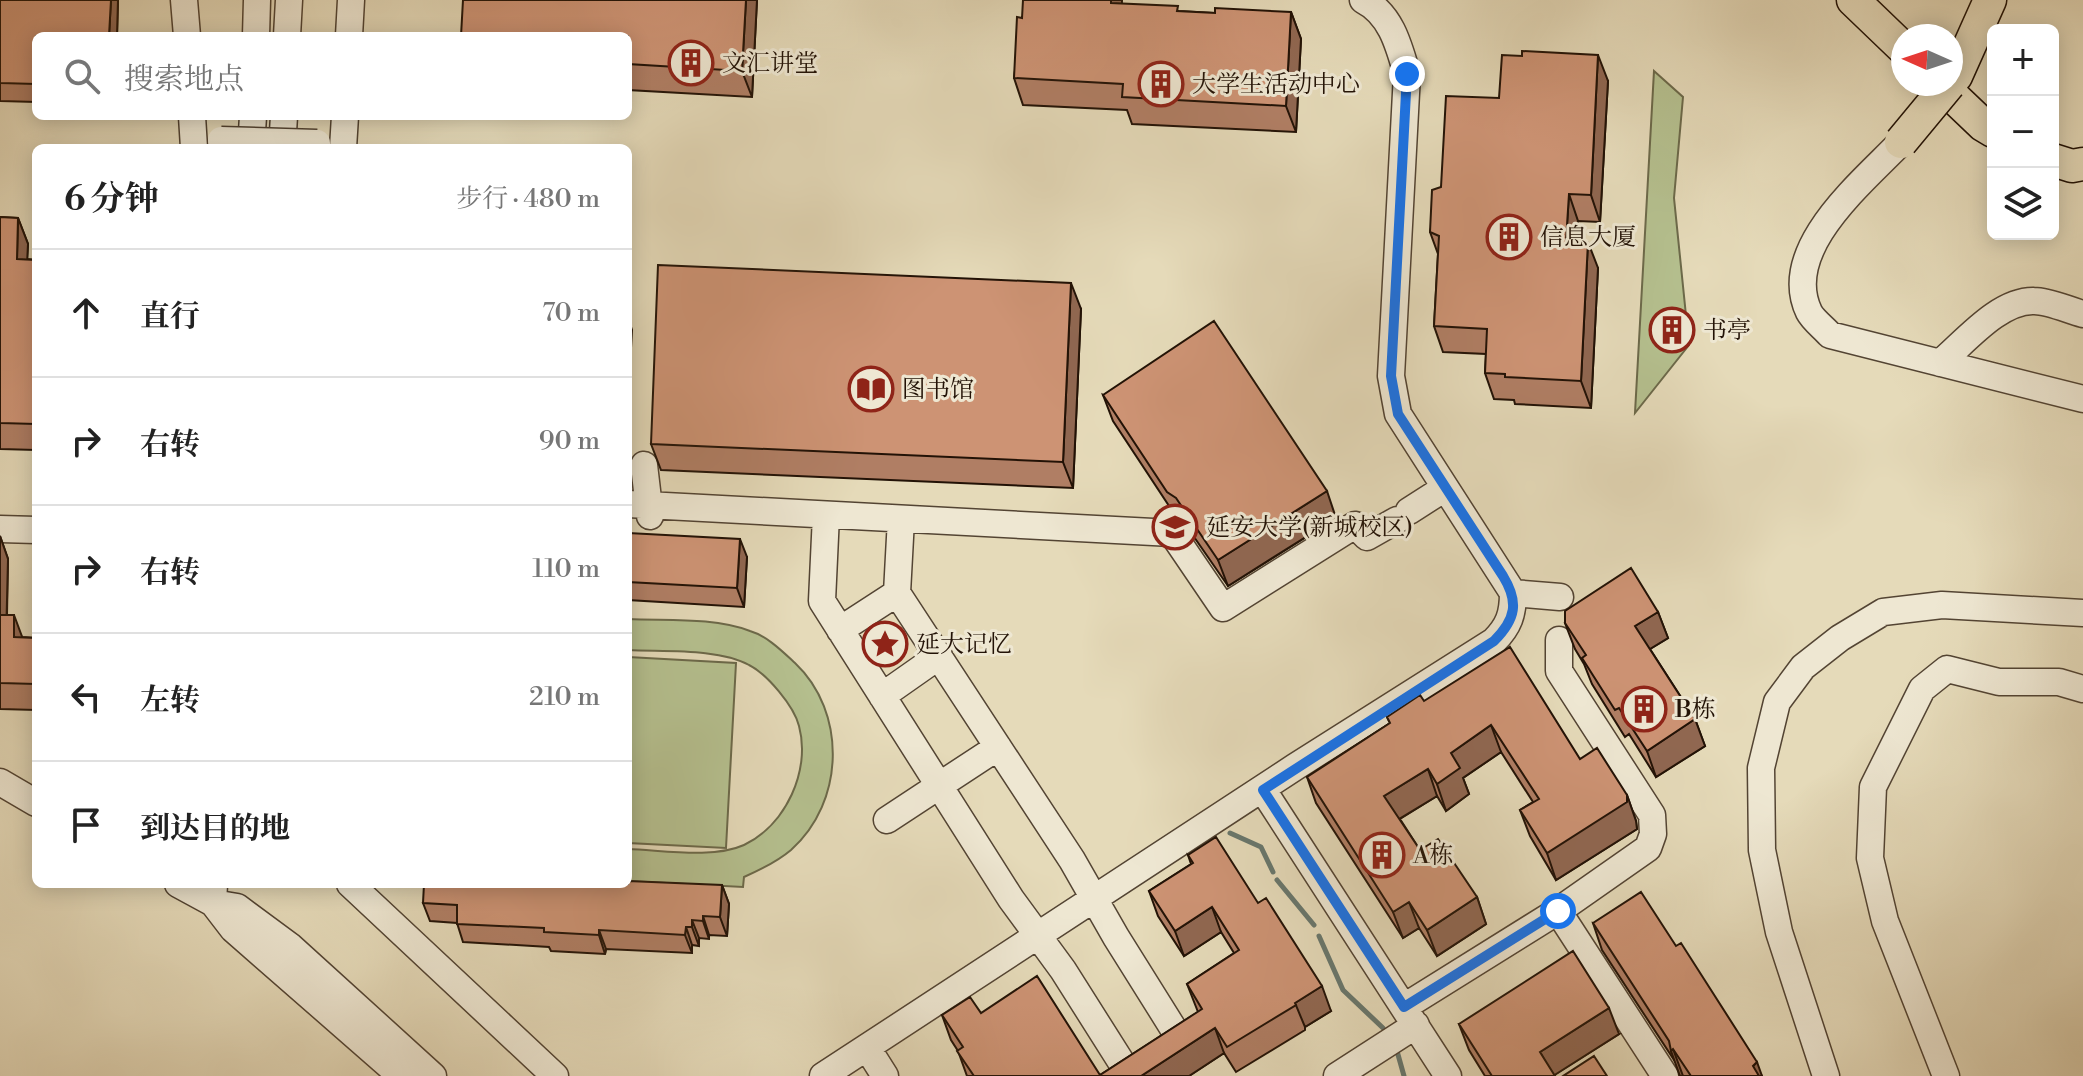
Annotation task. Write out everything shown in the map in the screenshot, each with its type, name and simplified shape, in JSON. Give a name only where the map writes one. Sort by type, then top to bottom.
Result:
[{"type":"main road","points":[[1853,0],[1891,36]]},
{"type":"main road","points":[[1963,53],[1990,0]]},
{"type":"main road","points":[[2001,24],[2015,0]]},
{"type":"main road","points":[[1963,67],[1987,42]]},
{"type":"main road","points":[[1901,142],[1937,96]]},
{"type":"main road","points":[[1961,96],[1987,127]]},
{"type":"main road","points":[[2059,162],[2072,166],[2083,164]]},
{"type":"street","points":[[184,0],[187,32]]},
{"type":"street","points":[[256,32],[257,0]]},
{"type":"street","points":[[287,32],[289,0]]},
{"type":"street","points":[[349,32],[351,0]]},
{"type":"street","points":[[823,1076],[1494,641],[1505,630],[1513,613],[1513,593],[1398,414],[1391,376],[1407,74],[1395,34],[1371,4],[1363,0]]},
{"type":"street","points":[[251,144],[253,120]]},
{"type":"street","points":[[282,144],[284,120]]},
{"type":"street","points":[[335,144],[344,120]]},
{"type":"street","points":[[193,135],[221,140],[312,144]]},
{"type":"street","points":[[1901,142],[1827,219],[1808,254],[1804,289],[1810,313],[1830,335],[2083,399]]},
{"type":"street","points":[[1940,363],[1996,313],[2016,303],[2035,301],[2083,314]]},
{"type":"street","points":[[644,465],[642,509],[1172,533],[1223,608],[1355,525],[1367,537],[1434,495]]},
{"type":"street","points":[[826,515],[822,601],[1011,899],[1125,1068]]},
{"type":"street","points":[[901,519],[897,593],[1072,860],[1178,1036]]},
{"type":"street","points":[[0,529],[32,530]]},
{"type":"street","points":[[840,630],[897,593]]},
{"type":"street","points":[[1513,593],[1560,597]]},
{"type":"street","points":[[1826,1076],[1779,932],[1762,850],[1761,768],[1777,702],[1803,667],[1840,638],[1883,612],[1942,605],[2083,613]]},
{"type":"street","points":[[1337,1076],[1410,1016],[1648,848],[1653,834],[1652,815],[1559,671],[1559,640]]},
{"type":"street","points":[[882,696],[939,656]]},
{"type":"street","points":[[1946,1076],[1885,921],[1870,858],[1873,787],[1922,689],[1947,669],[1999,682],[2059,682],[2083,689]]},
{"type":"street","points":[[887,820],[998,747]]},
{"type":"street","points":[[0,782],[32,801]]},
{"type":"street","points":[[1263,790],[1448,1076]]},
{"type":"street","points":[[190,888],[227,901],[291,947],[433,1076]]},
{"type":"street","points":[[354,888],[555,1076]]},
{"type":"street","points":[[227,901],[401,1076]]},
{"type":"street","points":[[1558,911],[1665,1076]]},
{"type":"street","points":[[868,1049],[885,1076]]},
{"type":"green space","points":[[1654,71],[1683,97],[1674,198],[1689,345],[1635,413]]},
{"type":"green space","points":[[632,619],[705,622],[756,633],[795,663],[812,683],[824,706],[831,731],[833,757],[830,783],[822,807],[809,830],[791,850],[744,877],[743,887],[632,881],[632,849],[718,852],[744,845],[759,836],[783,810],[798,778],[802,743],[799,726],[786,700],[771,683],[756,669],[737,660],[707,653],[632,650]]},
{"type":"green space","points":[[632,657],[736,663],[726,848],[632,843]]},
{"type":"building","points":[[0,0],[111,0],[109,32],[32,32],[32,84],[0,83]]},
{"type":"building","name":"文汇讲堂","points":[[463,0],[746,0],[742,71],[632,64],[632,32],[461,32]]},
{"type":"building","name":"大学生活动中心","points":[[1023,0],[1111,0],[1111,3],[1178,6],[1177,11],[1215,13],[1215,8],[1291,12],[1286,106],[1122,97],[1123,84],[1014,78],[1017,17],[1022,18]]},
{"type":"building","name":"信息大厦","points":[[1522,51],[1598,55],[1591,195],[1569,194],[1566,241],[1588,242],[1581,381],[1485,373],[1487,329],[1434,326],[1439,236],[1430,232],[1432,190],[1441,187],[1446,96],[1499,98],[1502,55],[1522,56]]},
{"type":"building","points":[[0,217],[18,218],[17,259],[32,260],[32,424],[0,423]]},
{"type":"building","name":"图书馆","points":[[658,265],[1071,283],[1063,462],[651,444]]},
{"type":"building","points":[[1214,321],[1327,491],[1218,560],[1176,498],[1167,492],[1103,395]]},
{"type":"building","points":[[632,533],[740,539],[737,588],[632,582]]},
{"type":"building","name":"B栋","points":[[1631,568],[1658,612],[1635,626],[1695,719],[1647,751],[1619,708],[1615,710],[1582,658],[1586,655],[1565,623],[1565,611]]},
{"type":"building","points":[[0,615],[14,615],[14,637],[32,638],[32,684],[0,683]]},
{"type":"building","points":[[1510,647],[1580,759],[1597,748],[1627,795],[1627,802],[1547,853],[1520,810],[1539,799],[1491,725],[1451,753],[1460,768],[1437,784],[1428,769],[1384,796],[1420,850],[1438,839],[1477,897],[1427,930],[1409,902],[1393,912],[1307,777],[1390,723],[1387,717],[1420,695],[1424,701]]},
{"type":"building","points":[[1216,837],[1258,903],[1266,898],[1322,986],[1227,1047],[1215,1028],[1141,1076],[974,1076],[957,1051],[963,1047],[942,1015],[970,997],[981,1013],[1037,976],[1100,1075],[1202,1009],[1187,984],[1239,950],[1212,907],[1175,931],[1149,891],[1193,863],[1188,855]]},
{"type":"building","points":[[632,881],[722,885],[720,917],[703,916],[703,921],[692,920],[692,927],[686,927],[685,935],[599,930],[599,935],[544,932],[544,928],[457,924],[457,905],[423,903],[424,888],[632,888]]},
{"type":"building","points":[[1641,892],[1676,946],[1681,943],[1757,1062],[1753,1066],[1759,1076],[1691,1076],[1673,1049],[1671,1051],[1669,1041],[1593,923]]},
{"type":"building","points":[[1573,951],[1609,1008],[1540,1052],[1555,1076],[1492,1076],[1459,1024]]},
{"type":"building","points":[[1594,1056],[1607,1076],[1563,1076]]},
{"type":"waterway","points":[[1230,833],[1261,847],[1273,872]]},
{"type":"waterway","points":[[1277,880],[1314,925]]},
{"type":"waterway","points":[[1319,936],[1343,990],[1383,1028]]},
{"type":"waterway","points":[[1397,1051],[1404,1076]]},
{"type":"place","name":"文汇讲堂","points":[[691,63]]},
{"type":"place","name":"大学生活动中心","points":[[1161,84]]},
{"type":"place","name":"信息大厦","points":[[1509,237]]},
{"type":"place","name":"书亭","points":[[1672,330]]},
{"type":"place","name":"图书馆","points":[[871,389]]},
{"type":"place","name":"延安大学(新城校区)","points":[[1175,527]]},
{"type":"place","name":"延大记忆","points":[[885,644]]},
{"type":"place","name":"B栋","points":[[1644,709]]},
{"type":"place","name":"A栋","points":[[1382,855]]},
{"type":"route","points":[[1407,74],[1391,376],[1398,414],[1513,593],[1513,613],[1505,630],[1494,641],[1263,790],[1404,1007],[1558,911]]}]
